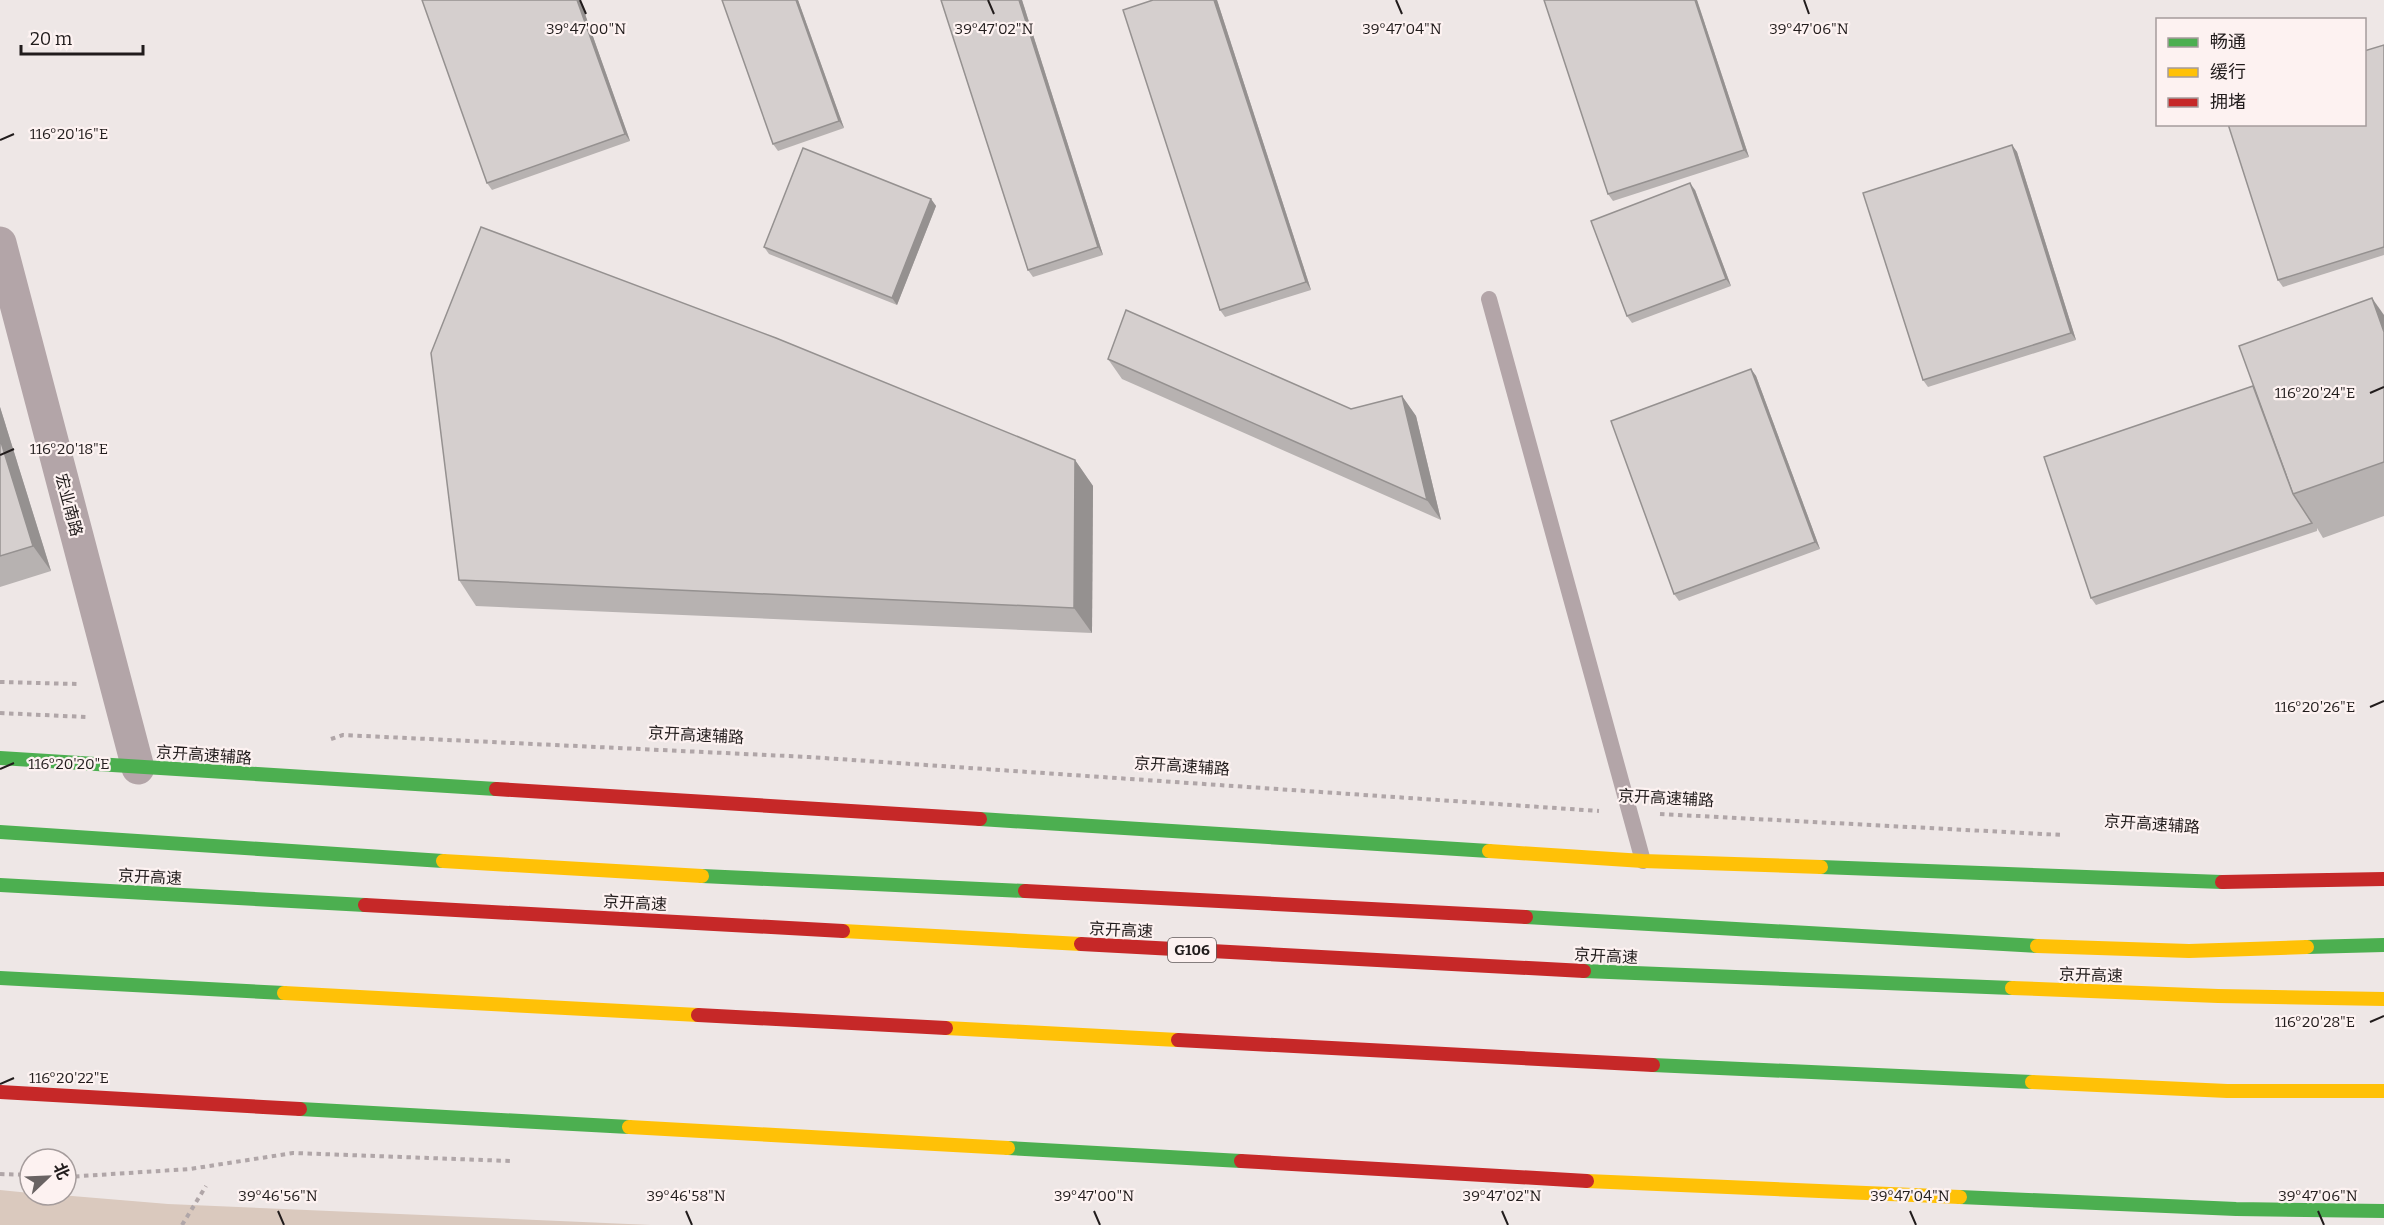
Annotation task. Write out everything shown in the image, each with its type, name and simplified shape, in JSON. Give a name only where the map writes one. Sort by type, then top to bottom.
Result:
[{"type":"main road","name":"京开高速辅路","points":[[0,759],[1643,861],[2227,882],[2384,879]]},
{"type":"main road","points":[[0,832],[602,871],[1307,904],[2021,945],[2189,951],[2384,945]]},
{"type":"main road","name":"京开高速","points":[[0,885],[1632,974],[2218,996],[2384,999]]},
{"type":"main road","points":[[0,978],[1640,1065],[2227,1091],[2384,1091]]},
{"type":"main road","points":[[0,1092],[1627,1183],[2236,1209],[2384,1211]]},
{"type":"street","name":"宏业南路","points":[[0,243],[138,768]]},
{"type":"lane","points":[[1488,299],[1643,861]]},
{"type":"path","points":[[0,682],[88,685],[125,719]]},
{"type":"path","points":[[0,713],[73,716]]},
{"type":"path","name":"京开高速辅路","points":[[324,741],[343,735],[809,757],[1631,813],[2065,835]]},
{"type":"path","points":[[0,1174],[18,1175]]},
{"type":"path","points":[[182,1225],[206,1186]]},
{"type":"shaded area","points":[[0,1190],[18,1192],[18,1207],[78,1207],[78,1196],[168,1204],[651,1225],[0,1225]]},
{"type":"building","points":[[422,0],[577,0],[625,134],[487,183]]},
{"type":"building","points":[[722,0],[796,0],[839,121],[773,144]]},
{"type":"building","points":[[941,0],[1019,0],[1098,247],[1028,270]]},
{"type":"building","points":[[1153,0],[1214,0],[1306,282],[1220,310],[1123,10]]},
{"type":"building","points":[[1544,0],[1695,0],[1744,150],[1608,194]]},
{"type":"building","points":[[2384,45],[2384,247],[2278,280],[2229,126],[2366,126],[2366,50]]},
{"type":"building","points":[[2012,145],[2071,333],[1923,380],[1863,193]]},
{"type":"building","points":[[803,148],[931,199],[892,298],[764,247]]},
{"type":"building","points":[[1690,183],[1726,279],[1627,316],[1591,221]]},
{"type":"building","points":[[481,227],[776,338],[1075,460],[1074,608],[459,580],[431,353]]},
{"type":"building","points":[[2372,298],[2384,332],[2384,462],[2293,494],[2239,346]]},
{"type":"building","points":[[1126,310],[1351,409],[1402,396],[1427,500],[1108,359]]},
{"type":"building","points":[[1751,369],[1815,542],[1674,594],[1611,421]]},
{"type":"building","points":[[2253,386],[2293,494],[2312,523],[2091,598],[2044,457]]},
{"type":"building","points":[[0,439],[33,546],[0,556]]},
{"type":"traffic: fast","points":[[0,758],[496,789]]},
{"type":"traffic: fast","points":[[980,819],[1489,851]]},
{"type":"traffic: fast","points":[[0,832],[443,861]]},
{"type":"traffic: fast","points":[[1821,867],[2222,882]]},
{"type":"traffic: fast","points":[[702,876],[1025,891]]},
{"type":"traffic: fast","points":[[0,885],[365,905]]},
{"type":"traffic: fast","points":[[1526,917],[2037,946]]},
{"type":"traffic: fast","points":[[2307,947],[2384,945]]},
{"type":"traffic: fast","points":[[1584,971],[2012,988]]},
{"type":"traffic: fast","points":[[0,978],[284,993]]},
{"type":"traffic: fast","points":[[1653,1065],[2032,1082]]},
{"type":"traffic: fast","points":[[300,1109],[629,1127]]},
{"type":"traffic: fast","points":[[1008,1148],[1241,1161]]},
{"type":"traffic: fast","points":[[1960,1197],[2236,1209],[2384,1211]]},
{"type":"traffic: slow","points":[[1489,851],[1643,861],[1821,867]]},
{"type":"traffic: slow","points":[[443,861],[702,876]]},
{"type":"traffic: slow","points":[[843,931],[1081,944]]},
{"type":"traffic: slow","points":[[2037,946],[2189,951],[2307,947]]},
{"type":"traffic: slow","points":[[2012,988],[2218,996],[2384,999]]},
{"type":"traffic: slow","points":[[284,993],[698,1015]]},
{"type":"traffic: slow","points":[[946,1028],[1178,1040]]},
{"type":"traffic: slow","points":[[2032,1082],[2227,1091],[2384,1091]]},
{"type":"traffic: slow","points":[[629,1127],[1008,1148]]},
{"type":"traffic: slow","points":[[1587,1181],[1960,1197]]},
{"type":"traffic: jam","points":[[496,789],[980,819]]},
{"type":"traffic: jam","points":[[2222,882],[2384,879]]},
{"type":"traffic: jam","points":[[1025,891],[1526,917]]},
{"type":"traffic: jam","points":[[365,905],[843,931]]},
{"type":"traffic: jam","points":[[1081,944],[1584,971]]},
{"type":"traffic: jam","points":[[698,1015],[946,1028]]},
{"type":"traffic: jam","points":[[1178,1040],[1653,1065]]},
{"type":"traffic: jam","points":[[0,1092],[300,1109]]},
{"type":"traffic: jam","points":[[1241,1161],[1587,1181]]}]
